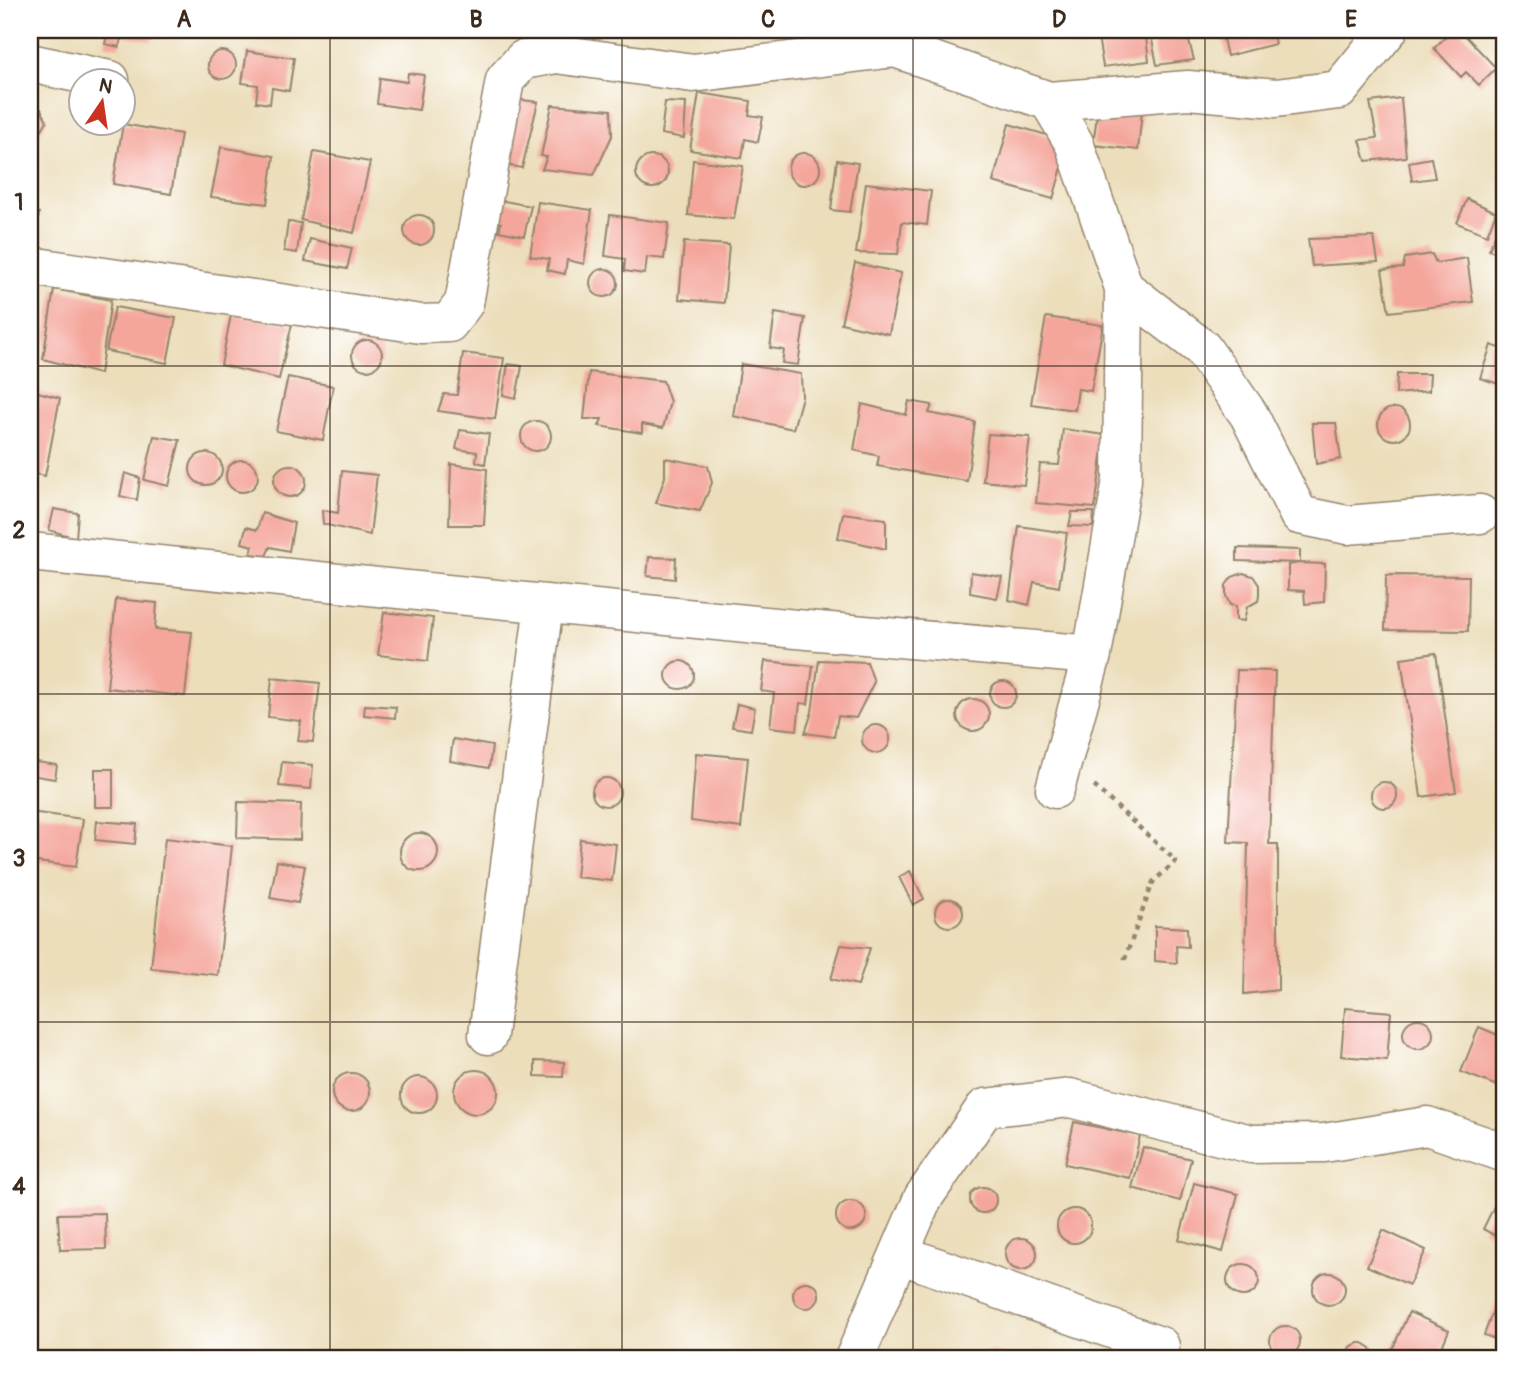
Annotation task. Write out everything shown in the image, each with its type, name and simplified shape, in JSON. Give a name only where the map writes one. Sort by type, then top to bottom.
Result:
[{"type":"street","points":[[30,266],[421,324],[449,323],[464,303],[505,80],[523,60],[556,54],[693,74],[883,39],[1049,101],[1188,90],[1276,99],[1339,90],[1388,30]]},
{"type":"street","points":[[30,63],[66,71]]},
{"type":"street","points":[[1049,101],[1074,143],[1124,288],[1122,480],[1092,655],[1058,773]]},
{"type":"street","points":[[1124,288],[1202,348],[1249,415],[1300,515],[1347,525],[1479,514]]},
{"type":"street","points":[[30,552],[796,629],[1092,655]]},
{"type":"street","points":[[488,1035],[544,604]]},
{"type":"street","points":[[854,1359],[923,1198],[985,1108],[1070,1098],[1251,1144],[1324,1143],[1427,1126],[1505,1153]]},
{"type":"street","points":[[899,1254],[1160,1346]]},
{"type":"path","points":[[1058,773],[1177,861],[1153,882],[1123,964]]},
{"type":"building","points":[[108,30],[153,30],[151,41],[122,35],[119,47],[105,44]]},
{"type":"building","points":[[1145,30],[1149,61],[1103,67],[1097,31]]},
{"type":"building","points":[[1150,30],[1186,30],[1194,60],[1157,65]]},
{"type":"building","points":[[1221,30],[1272,30],[1275,44],[1227,56]]},
{"type":"building","points":[[1453,30],[1460,30],[1496,68],[1479,85],[1466,72],[1461,77],[1434,48]]},
{"type":"building","points":[[222,51],[232,55],[236,65],[232,75],[222,79],[212,75],[208,65],[212,55]]},
{"type":"building","points":[[247,51],[294,58],[289,91],[272,88],[270,104],[256,102],[258,85],[242,83]]},
{"type":"building","points":[[408,73],[424,75],[419,110],[377,104],[380,78],[407,82]]},
{"type":"building","points":[[699,93],[751,101],[749,115],[763,117],[758,142],[745,139],[742,158],[690,150]]},
{"type":"building","points":[[1401,98],[1406,157],[1366,161],[1360,140],[1377,138],[1370,102]]},
{"type":"building","points":[[515,99],[538,102],[522,168],[497,163]]},
{"type":"building","points":[[665,102],[686,103],[684,138],[661,134]]},
{"type":"building","points":[[552,105],[611,110],[612,136],[594,175],[542,169],[547,157],[541,156]]},
{"type":"building","points":[[30,106],[41,109],[47,121],[40,133],[31,136]]},
{"type":"building","points":[[1098,107],[1142,111],[1138,150],[1093,145]]},
{"type":"building","points":[[1009,124],[1057,138],[1066,153],[1053,199],[993,182]]},
{"type":"building","points":[[136,126],[181,134],[171,194],[113,184],[121,136],[136,136]]},
{"type":"building","points":[[221,147],[274,156],[267,204],[211,197]]},
{"type":"building","points":[[314,152],[370,162],[354,233],[301,220]]},
{"type":"building","points":[[804,153],[815,158],[820,169],[815,180],[804,185],[793,180],[788,169],[793,158]]},
{"type":"building","points":[[652,156],[663,161],[668,172],[663,183],[652,188],[641,183],[636,172],[641,161]]},
{"type":"building","points":[[1431,158],[1435,178],[1412,181],[1409,162]]},
{"type":"building","points":[[693,160],[743,166],[734,219],[688,215]]},
{"type":"building","points":[[837,160],[858,163],[850,212],[831,210]]},
{"type":"building","points":[[866,183],[931,191],[927,225],[902,222],[898,254],[856,253]]},
{"type":"building","points":[[493,199],[531,206],[524,236],[499,231],[501,223],[490,221]]},
{"type":"building","points":[[1467,199],[1496,212],[1487,235],[1457,223]]},
{"type":"building","points":[[538,202],[592,210],[584,264],[567,260],[565,274],[547,270],[549,259],[530,256]]},
{"type":"building","points":[[30,212],[39,213],[34,242],[30,241]]},
{"type":"building","points":[[419,215],[430,219],[434,230],[430,241],[419,245],[408,241],[404,230],[408,219]]},
{"type":"building","points":[[610,215],[669,223],[664,259],[647,257],[645,274],[624,271],[625,259],[605,256]]},
{"type":"building","points":[[1503,215],[1505,216],[1505,257],[1489,250]]},
{"type":"building","points":[[288,222],[301,223],[297,253],[284,251]]},
{"type":"building","points":[[1374,237],[1378,262],[1312,266],[1308,239]]},
{"type":"building","points":[[310,239],[352,248],[347,269],[305,261]]},
{"type":"building","points":[[684,242],[729,245],[724,303],[679,299]]},
{"type":"building","points":[[1432,254],[1436,263],[1467,258],[1473,302],[1389,312],[1382,270],[1403,268],[1405,258]]},
{"type":"building","points":[[855,263],[901,273],[889,334],[841,323]]},
{"type":"building","points":[[604,269],[614,273],[618,283],[614,293],[604,297],[594,293],[590,283],[594,273]]},
{"type":"building","points":[[54,289],[111,300],[100,374],[43,359]]},
{"type":"building","points":[[115,307],[176,318],[167,363],[106,351]]},
{"type":"building","points":[[775,313],[805,318],[798,365],[782,363],[784,350],[770,348]]},
{"type":"building","points":[[231,315],[292,324],[279,379],[221,365]]},
{"type":"building","points":[[1046,317],[1103,325],[1091,391],[1078,389],[1075,410],[1031,404]]},
{"type":"building","points":[[367,340],[378,344],[382,355],[378,366],[367,370],[356,366],[352,355],[356,344]]},
{"type":"building","points":[[1491,345],[1505,350],[1505,386],[1480,378]]},
{"type":"building","points":[[463,353],[504,358],[495,419],[438,411],[444,394],[457,395]]},
{"type":"building","points":[[508,364],[522,366],[516,398],[503,395]]},
{"type":"building","points":[[741,364],[801,374],[802,397],[793,429],[733,416]]},
{"type":"building","points":[[589,372],[663,381],[670,402],[663,428],[642,424],[642,433],[599,426],[602,419],[584,419]]},
{"type":"building","points":[[1397,374],[1430,374],[1429,391],[1396,394]]},
{"type":"building","points":[[288,377],[333,386],[323,440],[276,431]]},
{"type":"building","points":[[30,390],[60,398],[45,476],[30,473]]},
{"type":"building","points":[[909,401],[932,405],[929,413],[975,422],[967,481],[877,466],[879,456],[854,450],[862,404],[906,415]]},
{"type":"building","points":[[1394,408],[1405,413],[1410,424],[1405,435],[1394,440],[1383,435],[1378,424],[1383,413]]},
{"type":"building","points":[[536,421],[542,422],[550,430],[550,442],[542,450],[536,451],[530,450],[522,442],[521,436],[522,430],[530,422]]},
{"type":"building","points":[[1312,423],[1336,423],[1341,459],[1316,464]]},
{"type":"building","points":[[1063,429],[1105,435],[1095,508],[1036,503],[1040,464],[1059,465]]},
{"type":"building","points":[[460,430],[489,434],[485,464],[476,462],[477,452],[456,449]]},
{"type":"building","points":[[988,434],[1030,437],[1024,485],[983,481]]},
{"type":"building","points":[[154,436],[180,440],[169,486],[144,480]]},
{"type":"building","points":[[206,453],[217,458],[222,469],[217,480],[206,485],[195,480],[190,469],[195,458]]},
{"type":"building","points":[[665,458],[708,466],[712,483],[700,511],[656,503],[665,477]]},
{"type":"building","points":[[242,460],[253,465],[258,476],[253,487],[242,492],[231,487],[226,476],[231,465]]},
{"type":"building","points":[[451,464],[487,469],[484,525],[449,525]]},
{"type":"building","points":[[290,465],[301,470],[306,481],[301,492],[290,497],[279,492],[274,481],[279,470]]},
{"type":"building","points":[[342,471],[377,475],[370,535],[323,524],[322,510],[338,513]]},
{"type":"building","points":[[125,473],[140,478],[137,500],[120,496]]},
{"type":"building","points":[[54,509],[78,513],[76,538],[49,530]]},
{"type":"building","points":[[1072,512],[1094,512],[1093,527],[1069,526]]},
{"type":"building","points":[[262,513],[294,523],[289,551],[270,547],[266,556],[251,554],[253,546],[242,543],[246,527],[257,530]]},
{"type":"building","points":[[843,513],[886,519],[886,549],[838,538]]},
{"type":"building","points":[[1019,526],[1067,533],[1059,587],[1034,582],[1029,605],[1009,600]]},
{"type":"building","points":[[1237,548],[1300,550],[1300,563],[1237,561]]},
{"type":"building","points":[[649,557],[676,558],[675,579],[647,576]]},
{"type":"building","points":[[1325,564],[1324,602],[1305,604],[1304,591],[1288,590],[1288,565]]},
{"type":"building","points":[[971,572],[1002,577],[997,598],[970,593]]},
{"type":"building","points":[[1243,573],[1253,576],[1259,585],[1258,601],[1247,607],[1244,621],[1236,620],[1236,606],[1230,605],[1226,596],[1226,585],[1232,577]]},
{"type":"building","points":[[1386,575],[1469,576],[1468,631],[1385,630]]},
{"type":"building","points":[[116,599],[157,603],[155,629],[192,632],[185,696],[107,688]]},
{"type":"building","points":[[384,612],[433,618],[428,661],[378,655]]},
{"type":"building","points":[[1436,653],[1456,792],[1421,797],[1401,658]]},
{"type":"building","points":[[819,660],[867,662],[874,682],[856,718],[838,716],[834,737],[805,733],[812,712]]},
{"type":"building","points":[[680,661],[690,665],[694,675],[690,685],[680,689],[670,685],[666,675],[670,665]]},
{"type":"building","points":[[765,661],[813,666],[808,704],[800,703],[797,730],[770,727],[774,693],[761,691]]},
{"type":"building","points":[[1237,670],[1275,671],[1269,844],[1278,844],[1278,990],[1244,994],[1248,843],[1228,842]]},
{"type":"building","points":[[272,678],[320,683],[313,742],[298,741],[301,721],[268,717]]},
{"type":"building","points":[[1003,681],[1012,685],[1016,694],[1012,703],[1003,707],[994,703],[990,694],[994,685]]},
{"type":"building","points":[[30,686],[38,692],[40,702],[30,714]]},
{"type":"building","points":[[973,699],[984,704],[989,715],[984,726],[973,731],[962,726],[957,715],[962,704]]},
{"type":"building","points":[[737,704],[755,708],[751,730],[732,727]]},
{"type":"building","points":[[365,705],[396,707],[395,718],[364,715]]},
{"type":"building","points":[[876,725],[886,729],[890,739],[886,749],[876,753],[866,749],[862,739],[866,729]]},
{"type":"building","points":[[453,739],[492,746],[489,768],[450,761]]},
{"type":"building","points":[[696,753],[748,758],[741,828],[691,821]]},
{"type":"building","points":[[30,761],[57,765],[55,779],[30,775]]},
{"type":"building","points":[[282,762],[313,765],[311,789],[279,786]]},
{"type":"building","points":[[95,769],[113,769],[113,807],[95,807]]},
{"type":"building","points":[[606,778],[616,782],[620,792],[616,802],[606,806],[596,802],[592,792],[596,782]]},
{"type":"building","points":[[1384,782],[1393,786],[1397,795],[1393,804],[1384,808],[1375,804],[1371,795],[1375,786]]},
{"type":"building","points":[[238,802],[301,804],[300,840],[237,838]]},
{"type":"building","points":[[30,812],[83,819],[76,867],[30,861]]},
{"type":"building","points":[[97,821],[137,824],[135,844],[95,840]]},
{"type":"building","points":[[419,833],[432,839],[438,852],[432,865],[419,871],[406,865],[400,852],[406,839]]},
{"type":"building","points":[[165,838],[232,846],[218,975],[151,968]]},
{"type":"building","points":[[580,839],[616,844],[612,881],[576,877]]},
{"type":"building","points":[[277,861],[305,866],[298,903],[270,898]]},
{"type":"building","points":[[910,871],[924,899],[913,905],[899,877]]},
{"type":"building","points":[[949,899],[959,903],[963,913],[959,923],[949,927],[939,923],[935,913],[939,903]]},
{"type":"building","points":[[1155,926],[1187,928],[1188,947],[1176,946],[1177,963],[1155,961]]},
{"type":"building","points":[[841,945],[870,948],[858,985],[831,979]]},
{"type":"building","points":[[1345,1008],[1391,1012],[1387,1060],[1341,1056]]},
{"type":"building","points":[[1418,1019],[1429,1023],[1433,1034],[1429,1045],[1418,1049],[1407,1045],[1403,1034],[1407,1023]]},
{"type":"building","points":[[1479,1027],[1505,1038],[1505,1089],[1461,1072]]},
{"type":"building","points":[[535,1061],[564,1062],[563,1077],[535,1076]]},
{"type":"building","points":[[476,1070],[491,1077],[498,1092],[491,1107],[476,1114],[461,1107],[454,1092],[461,1077]]},
{"type":"building","points":[[351,1073],[364,1079],[370,1092],[364,1105],[351,1111],[338,1105],[332,1092],[338,1079]]},
{"type":"building","points":[[419,1077],[432,1082],[437,1095],[432,1108],[419,1113],[406,1108],[401,1095],[406,1082]]},
{"type":"building","points":[[30,1094],[36,1095],[31,1124],[30,1124]]},
{"type":"building","points":[[1074,1122],[1140,1136],[1130,1178],[1065,1164]]},
{"type":"building","points":[[1143,1147],[1191,1159],[1180,1201],[1132,1188]]},
{"type":"building","points":[[1194,1183],[1238,1194],[1223,1252],[1179,1240]]},
{"type":"building","points":[[983,1187],[992,1191],[996,1200],[992,1209],[983,1213],[974,1209],[970,1200],[974,1191]]},
{"type":"building","points":[[1501,1192],[1505,1194],[1505,1241],[1483,1229]]},
{"type":"building","points":[[851,1201],[857,1202],[865,1210],[865,1222],[857,1230],[851,1231],[845,1230],[837,1222],[836,1216],[837,1210],[845,1202]]},
{"type":"building","points":[[1074,1209],[1086,1214],[1091,1226],[1086,1238],[1074,1243],[1062,1238],[1057,1226],[1062,1214]]},
{"type":"building","points":[[105,1213],[106,1249],[60,1250],[58,1214]]},
{"type":"building","points":[[1383,1230],[1426,1250],[1409,1285],[1367,1266]]},
{"type":"building","points":[[1021,1238],[1032,1243],[1037,1254],[1032,1265],[1021,1270],[1010,1265],[1005,1254],[1010,1243]]},
{"type":"building","points":[[1243,1264],[1254,1269],[1259,1280],[1254,1291],[1243,1296],[1232,1291],[1227,1280],[1232,1269]]},
{"type":"building","points":[[1329,1273],[1340,1278],[1345,1289],[1340,1300],[1329,1305],[1318,1300],[1313,1289],[1318,1278]]},
{"type":"building","points":[[806,1282],[815,1286],[819,1295],[815,1304],[806,1308],[797,1304],[793,1295],[797,1286]]},
{"type":"building","points":[[1500,1293],[1505,1295],[1505,1343],[1484,1335]]},
{"type":"building","points":[[1409,1312],[1449,1330],[1437,1359],[1406,1359],[1391,1352]]},
{"type":"building","points":[[1285,1326],[1295,1331],[1300,1341],[1295,1351],[1285,1356],[1275,1351],[1270,1341],[1275,1331]]},
{"type":"building","points":[[1358,1343],[1371,1348],[1374,1359],[1346,1359],[1350,1347]]},
{"type":"building","points":[[993,1351],[1007,1359],[978,1359],[988,1352]]}]
